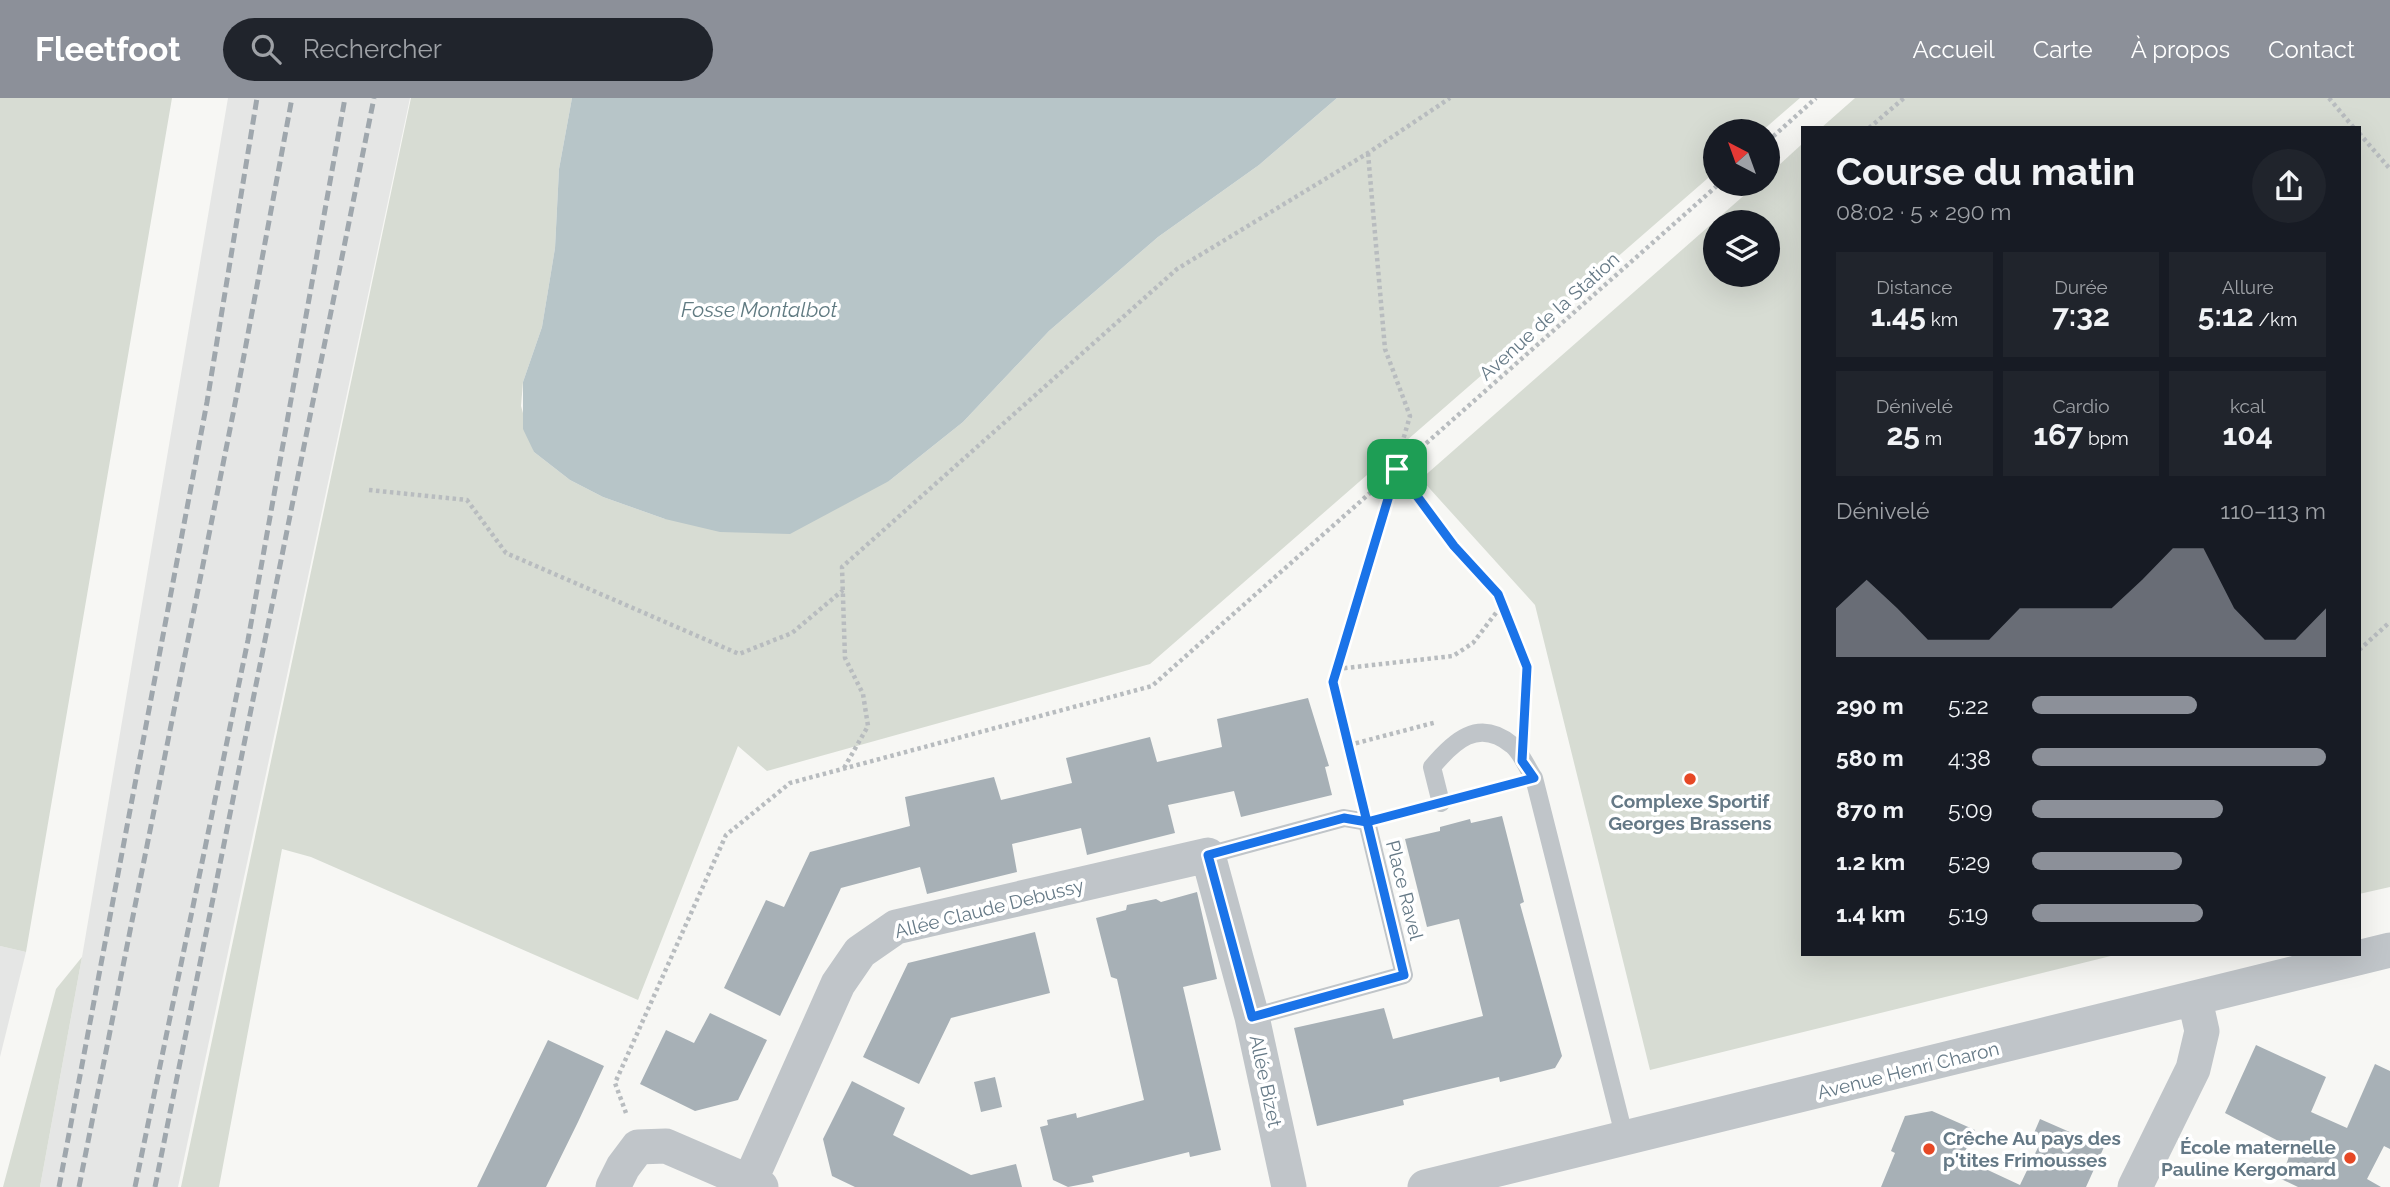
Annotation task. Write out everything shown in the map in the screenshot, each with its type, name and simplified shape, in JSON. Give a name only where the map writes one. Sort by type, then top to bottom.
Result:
[{"type":"street","name":"Allée Bizet","points":[[1208,855],[1252,1017],[1289,1187]]},
{"type":"street","name":"Allée Claude Debussy","points":[[756,1184],[838,984],[860,952],[896,927],[1208,855]]},
{"type":"street","name":"Avenue Henri Charon","points":[[1425,1187],[2390,950]]},
{"type":"street","points":[[2135,1187],[2193,1069],[2202,1031],[2194,1000]]},
{"type":"street","points":[[613,1187],[622,1167],[638,1147],[666,1146],[756,1184]]},
{"type":"lane","points":[[1441,803],[1432,767],[1456,739],[1485,733],[1512,745],[1534,778],[1625,1139]]},
{"type":"lane","name":"Place Ravel","points":[[1208,855],[1344,818],[1367,822],[1404,975],[1252,1017]]},
{"type":"path","points":[[844,768],[868,726],[863,694],[845,658],[842,567],[1177,269],[1368,153],[1450,98]]},
{"type":"path","points":[[1780,130],[1816,98]]},
{"type":"path","points":[[1871,126],[1904,98]]},
{"type":"path","points":[[2329,98],[2352,126]]},
{"type":"path","points":[[2361,135],[2390,169]]},
{"type":"path","points":[[1368,153],[1385,349],[1410,416],[1397,469],[1333,682],[1367,822],[1534,778]]},
{"type":"path","name":"Avenue de la Station","points":[[638,1147],[614,1083],[726,835],[790,783],[1152,686],[1705,196]]},
{"type":"path","points":[[1397,469],[1454,546],[1498,594],[1503,605],[1527,667],[1522,761]]},
{"type":"path","points":[[369,490],[467,500],[506,553],[739,654],[792,633],[843,590]]},
{"type":"path","points":[[1337,669],[1453,656],[1473,643],[1503,605]]},
{"type":"path","points":[[2361,648],[2390,622]]},
{"type":"path","points":[[1349,745],[1463,716],[1485,733]]},
{"type":"shaded area","points":[[0,98],[172,98],[26,952],[0,946]]},
{"type":"shaded area","points":[[228,98],[410,98],[178,1187],[40,1187],[82,957]]},
{"type":"shaded area","points":[[411,98],[572,98],[559,169],[555,248],[542,327],[523,382],[521,406],[534,452],[570,480],[603,497],[665,519],[889,481],[963,422],[1049,331],[1158,237],[1259,165],[1337,98],[1800,98],[1776,119],[1703,119],[1703,182],[1150,664],[767,771],[738,746],[638,1000],[311,857],[282,849],[219,1187],[181,1187]]},
{"type":"shaded area","points":[[1855,98],[2390,98],[2390,887],[2361,894],[2361,126],[1823,126]]},
{"type":"shaded area","name":"Complexe Sportif Georges Brassens","points":[[1801,145],[1801,956],[2111,956],[1650,1070],[1535,605],[1421,479],[1703,231],[1703,287],[1780,287],[1780,210],[1727,210],[1743,196],[1780,196],[1780,164]]},
{"type":"shaded area","points":[[0,946],[26,952],[0,1057]]},
{"type":"shaded area","points":[[82,957],[40,1187],[3,1187],[56,989]]},
{"type":"water","name":"Fosse Montalbot","points":[[572,98],[1337,98],[1259,165],[1158,237],[1049,331],[963,422],[889,481],[790,534],[720,532],[665,519],[603,497],[570,480],[534,452],[523,429],[523,382],[542,327],[555,248],[559,169]]},
{"type":"building","points":[[1308,698],[1329,766],[1325,767],[1332,795],[1241,817],[1234,791],[1168,805],[1175,833],[1087,855],[1081,828],[1012,844],[1017,872],[927,894],[920,867],[841,888],[780,1016],[724,988],[766,900],[784,907],[810,852],[910,826],[905,797],[994,777],[1001,800],[1072,783],[1066,758],[1150,737],[1157,762],[1222,747],[1217,719]]},
{"type":"building","points":[[1502,816],[1524,902],[1520,904],[1562,1056],[1555,1068],[1500,1082],[1499,1077],[1403,1100],[1404,1105],[1317,1126],[1294,1028],[1384,1008],[1393,1039],[1483,1016],[1459,919],[1427,927],[1405,839],[1440,831],[1440,827],[1470,819],[1471,823]]},
{"type":"building","points":[[1197,892],[1217,979],[1183,987],[1221,1150],[1190,1157],[1189,1152],[1092,1176],[1094,1182],[1068,1187],[1053,1180],[1040,1127],[1048,1125],[1047,1120],[1076,1113],[1077,1118],[1144,1100],[1117,979],[1111,977],[1096,918],[1126,910],[1127,905],[1156,899],[1161,902]]},
{"type":"building","points":[[1035,932],[1050,993],[951,1018],[919,1084],[863,1057],[908,963]]},
{"type":"building","points":[[710,1013],[767,1040],[738,1100],[695,1111],[640,1084],[666,1030],[694,1043]]},
{"type":"building","points":[[548,1040],[604,1066],[578,1122],[546,1187],[477,1187]]},
{"type":"building","points":[[2256,1045],[2326,1077],[2311,1112],[2347,1128],[2375,1064],[2390,1071],[2390,1149],[2384,1146],[2367,1179],[2381,1187],[2298,1187],[2281,1179],[2292,1148],[2225,1113]]},
{"type":"building","points":[[995,1077],[1002,1107],[981,1112],[974,1082]]},
{"type":"building","points":[[852,1081],[905,1108],[893,1135],[971,1175],[1016,1164],[1022,1187],[855,1187],[832,1176],[823,1139]]},
{"type":"building","name":"Crêche Au pays des p'tites Frimousses","points":[[1932,1111],[1975,1130],[1962,1158],[2020,1185],[2043,1137],[2034,1133],[2040,1119],[2104,1147],[2086,1187],[1881,1187],[1895,1153],[1891,1151],[1905,1116]]},
{"type":"railway","points":[[59,1187],[207,402],[257,98]]},
{"type":"railway","points":[[79,1187],[234,409],[292,98]]},
{"type":"railway","points":[[135,1187],[248,640],[345,98]]},
{"type":"railway","points":[[155,1187],[374,98]]},
{"type":"place","name":"Complexe Sportif Georges Brassens","points":[[1690,779]]},
{"type":"place","name":"Crêche Au pays des p'tites Frimousses","points":[[1929,1149]]},
{"type":"place","name":"École maternelle Pauline Kergomard","points":[[2350,1158]]},
{"type":"route","points":[[1397,469],[1333,682],[1367,822],[1344,818],[1208,855],[1252,1017],[1404,975],[1367,822],[1534,778],[1522,761],[1527,667],[1498,594],[1454,546],[1397,469]]}]
